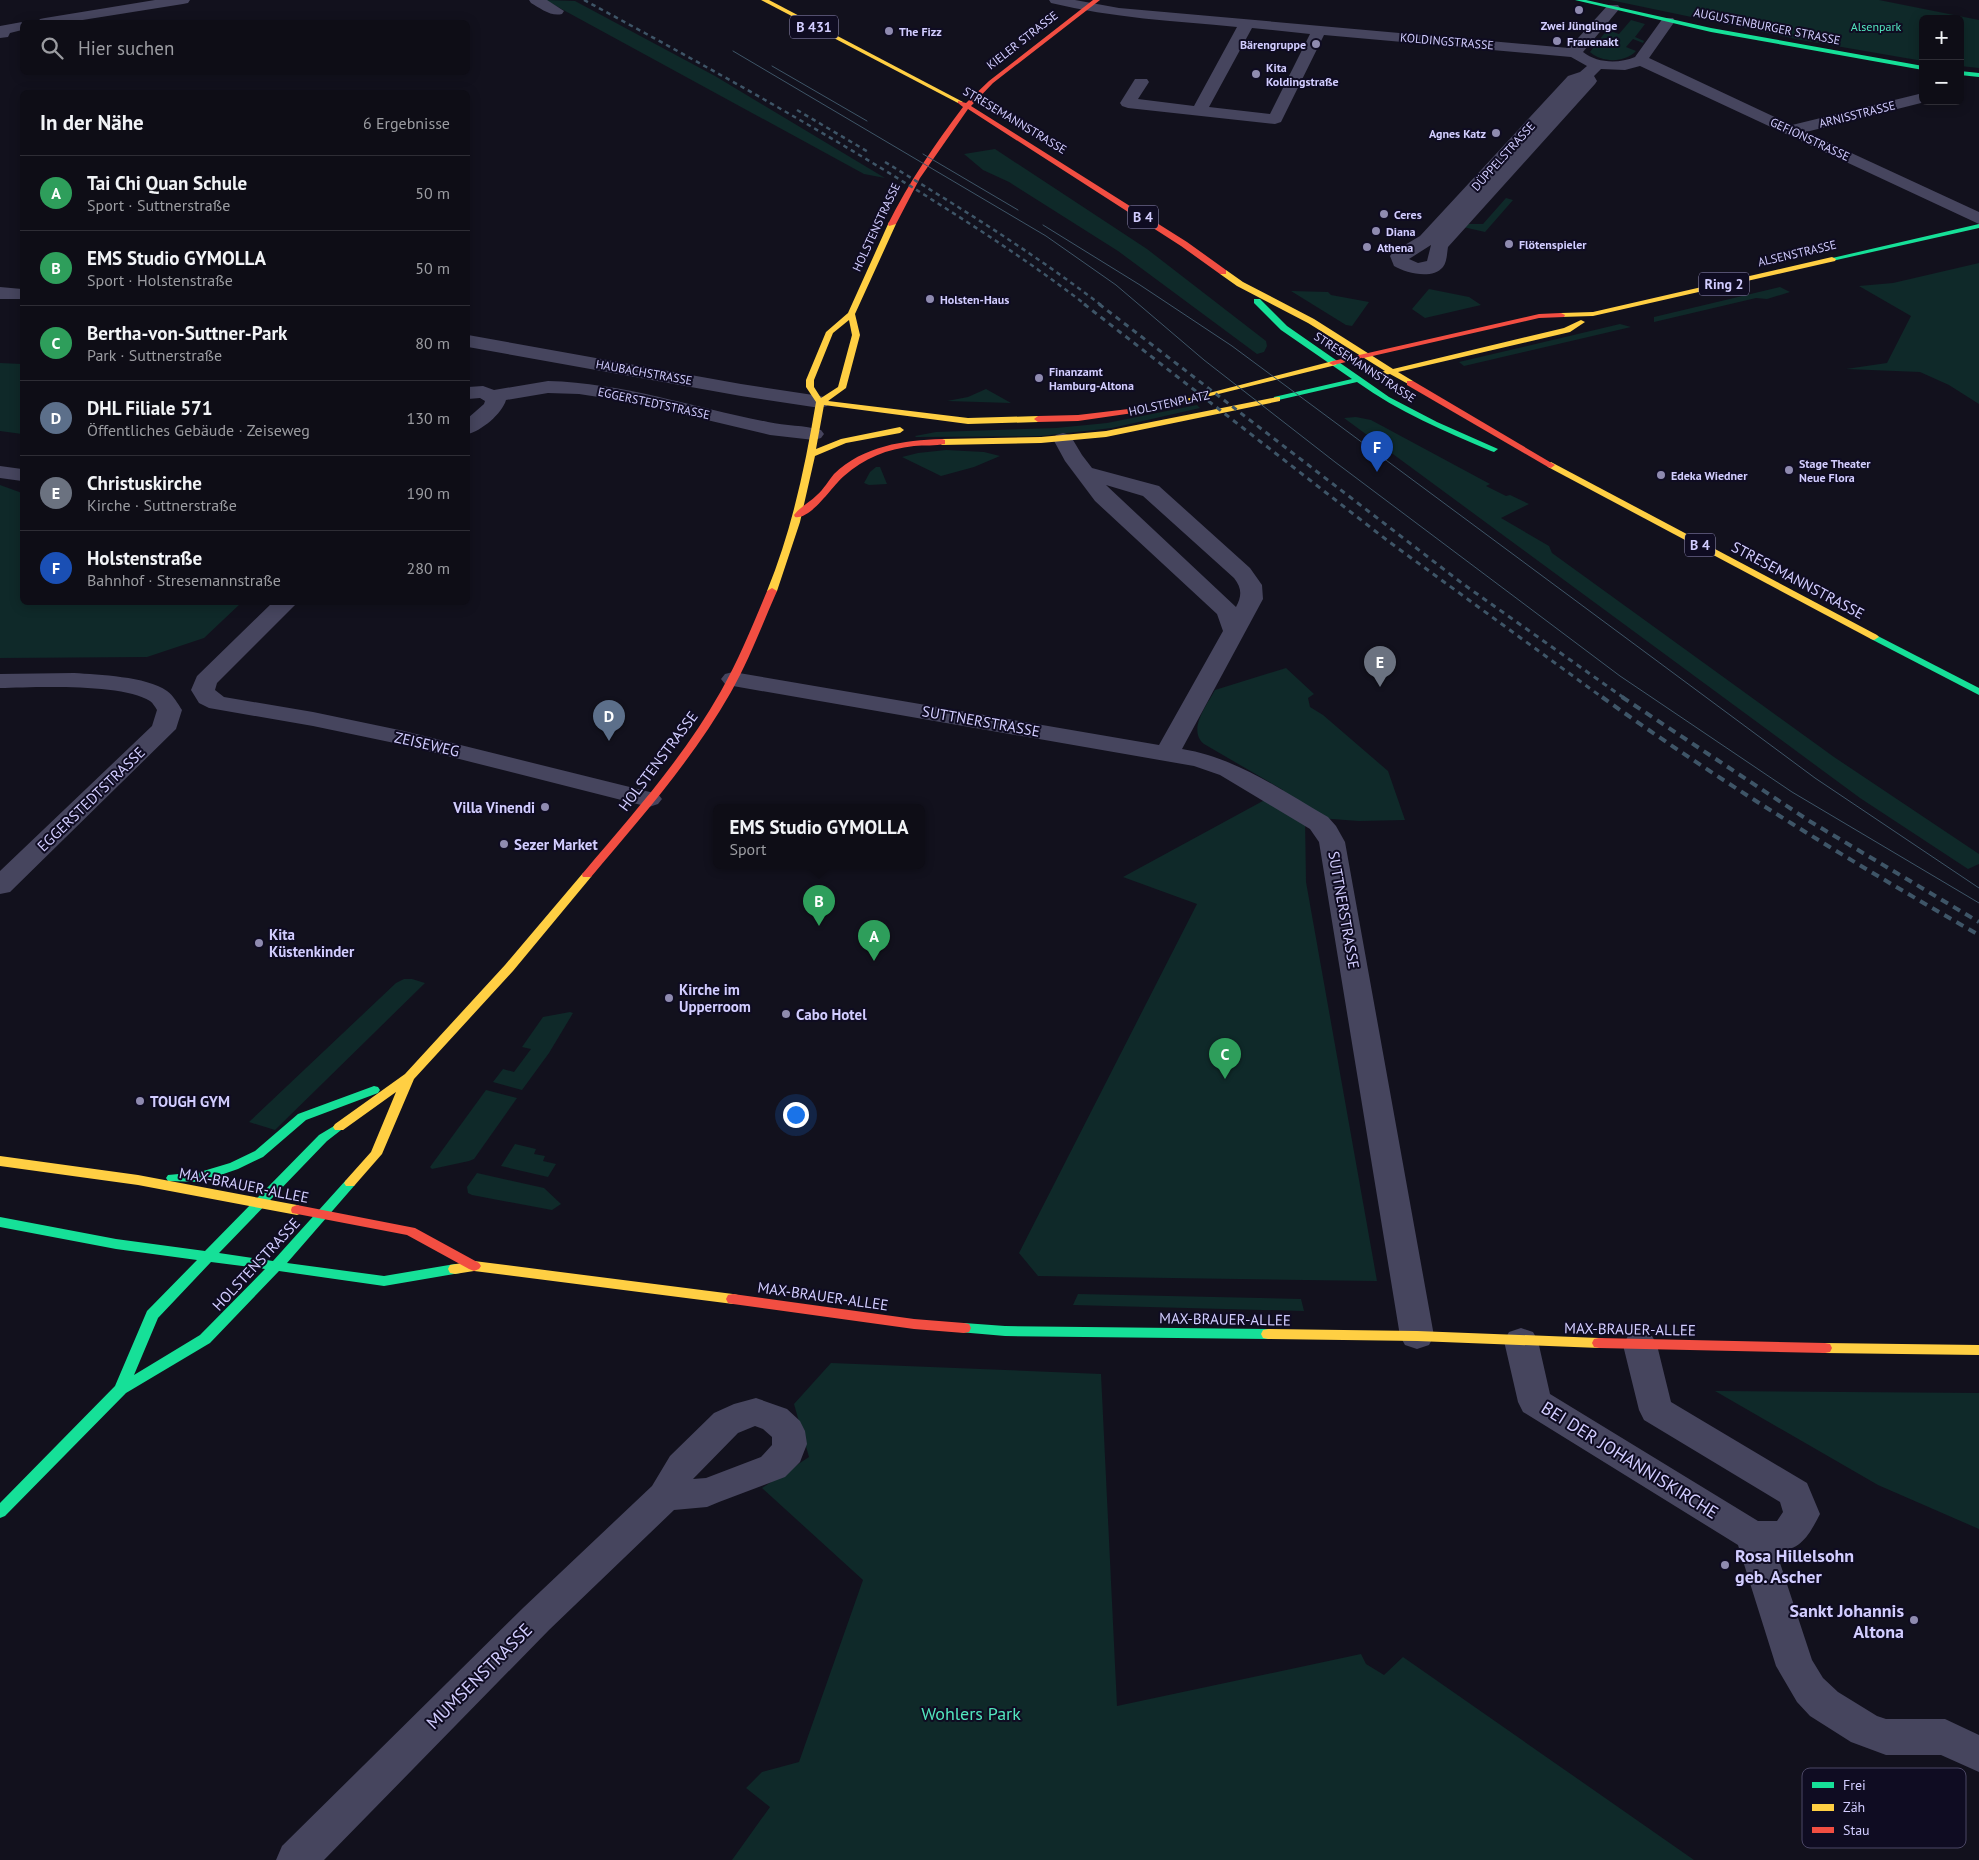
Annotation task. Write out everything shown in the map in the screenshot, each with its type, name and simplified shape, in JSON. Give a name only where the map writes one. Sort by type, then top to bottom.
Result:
[{"type":"main road","name":"STRESEMANNSTRASSE","points":[[764,0],[967,106],[1004,128],[1161,229],[1240,284],[1312,321],[1441,403],[1603,494],[1979,692]]},
{"type":"main road","name":"AUGUSTENBURGER STRASSE","points":[[1578,0],[1668,21],[1919,67]]},
{"type":"main road","name":"KIELER STRASSE","points":[[967,106],[991,82],[1092,4]]},
{"type":"main road","points":[[1964,74],[1979,76]]},
{"type":"main road","name":"HOLSTENSTRASSE","points":[[121,1390],[152,1316],[322,1138],[409,1077],[509,968],[649,799],[718,705],[733,679],[775,585],[798,514],[820,402],[810,387],[810,380],[830,332],[851,314],[903,199],[925,163],[967,106]]},
{"type":"main road","name":"ALSENSTRASSE","points":[[1366,355],[1539,316],[1593,314],[1979,226]]},
{"type":"main road","name":"STRESEMANNSTRASSE","points":[[1240,284],[1284,328],[1357,380],[1412,414],[1603,494]]},
{"type":"main road","points":[[820,402],[842,388],[856,335],[851,314]]},
{"type":"main road","name":"ALSENSTRASSE","points":[[1392,372],[1567,330],[1593,314]]},
{"type":"main road","name":"HOLSTENPLATZ","points":[[1169,404],[1366,355]]},
{"type":"main road","name":"HOLSTENPLATZ","points":[[798,514],[827,492],[844,469],[864,456],[882,449],[912,442],[1063,439],[1133,430],[1392,372]]},
{"type":"main road","name":"HOLSTENPLATZ","points":[[820,402],[968,421]]},
{"type":"main road","name":"HOLSTENPLATZ","points":[[927,427],[968,421],[1078,418],[1151,408]]},
{"type":"main road","points":[[813,444],[829,445],[849,439],[911,429]]},
{"type":"main road","name":"HOLSTENSTRASSE","points":[[0,1512],[121,1390],[205,1339],[275,1267],[376,1154],[409,1077]]},
{"type":"main road","points":[[138,1180],[200,1177],[215,1173],[259,1154],[302,1117],[409,1077]]},
{"type":"main road","name":"MAX-BRAUER-ALLEE","points":[[0,1161],[138,1180],[410,1231],[474,1266]]},
{"type":"main road","points":[[10,1175],[57,1170]]},
{"type":"main road","name":"MAX-BRAUER-ALLEE","points":[[0,1222],[116,1244],[384,1281],[474,1266],[932,1326],[1005,1331],[1417,1336],[1640,1345],[1979,1350]]},
{"type":"street","points":[[58,20],[183,0]]},
{"type":"street","points":[[91,20],[174,6],[196,0]]},
{"type":"street","points":[[536,0],[557,11]]},
{"type":"street","name":"KOLDINGSTRASSE","points":[[1056,0],[1247,23],[1575,53]]},
{"type":"street","points":[[1613,8],[1577,47],[1575,53],[1588,61],[1592,69],[1630,64],[1640,60],[1668,21]]},
{"type":"street","points":[[1198,111],[1247,23]]},
{"type":"street","points":[[1,33],[20,27]]},
{"type":"street","points":[[1142,82],[1128,104],[1276,119],[1319,30]]},
{"type":"street","points":[[1,33],[20,31]]},
{"type":"street","name":"GEFIONSTRASSE","points":[[1640,60],[1979,219]]},
{"type":"street","name":"DÜPPELSTRASSE","points":[[1431,244],[1588,81],[1592,69]]},
{"type":"street","name":"ARNISSTRASSE","points":[[1792,130],[1919,99]]},
{"type":"street","points":[[0,293],[20,294]]},
{"type":"street","name":"HAUBACHSTRASSE","points":[[470,341],[820,402]]},
{"type":"street","name":"EGGERSTEDTSTRASSE","points":[[470,393],[483,392],[493,396],[548,387],[579,388],[631,396],[770,429],[813,444]]},
{"type":"street","points":[[470,426],[494,406],[496,398],[493,396]]},
{"type":"street","points":[[1063,439],[1072,457],[1103,496],[1226,610],[1234,630]]},
{"type":"street","points":[[0,472],[20,475]]},
{"type":"street","points":[[1086,473],[1102,479],[1135,484],[1151,491],[1242,573],[1251,585],[1252,599],[1167,753]]},
{"type":"street","name":"ZEISEWEG","points":[[284,605],[210,675],[204,685],[205,694],[218,703],[313,719],[404,738],[649,799]]},
{"type":"street","name":"SUTTNERSTRASSE","points":[[733,679],[1199,759],[1229,770],[1313,819],[1327,832],[1332,842],[1417,1336]]},
{"type":"street","name":"EGGERSTEDTSTRASSE","points":[[0,681],[85,680],[112,682],[150,690],[162,698],[169,706],[170,721],[0,886]]},
{"type":"street","name":"BEI DER JOHANNISKIRCHE","points":[[1521,1341],[1535,1402],[1753,1536]]},
{"type":"street","points":[[1640,1345],[1656,1410],[1795,1494],[1802,1514],[1786,1536],[1753,1536],[1795,1666],[1810,1690],[1824,1704],[1865,1730],[1886,1737],[1945,1737],[1979,1754]]},
{"type":"street","name":"MUMSENSTRASSE","points":[[296,1860],[536,1619],[665,1496]]},
{"type":"green space","points":[[545,0],[575,1],[715,76],[885,178],[864,174]]},
{"type":"green space","name":"Alsenpark","points":[[1610,0],[1879,0],[1954,15],[1919,15],[1919,60],[1801,40]]},
{"type":"green space","name":"Alsenpark","points":[[1964,17],[1979,20],[1979,68],[1964,66]]},
{"type":"green space","points":[[1631,20],[1645,24],[1635,37],[1644,41],[1643,43],[1633,39],[1626,47],[1636,51],[1631,55],[1626,58],[1607,60],[1590,52],[1607,30],[1619,34]]},
{"type":"green space","points":[[995,149],[1147,249],[1266,341],[1267,346],[1264,352],[1257,354],[1118,251],[1009,182],[983,170],[964,154]]},
{"type":"green space","points":[[1506,198],[1513,200],[1485,232],[1463,227],[1467,224],[1483,224]]},
{"type":"green space","points":[[1979,263],[1979,404],[1949,385],[1920,372],[1846,369],[1887,363],[1911,316],[1859,286],[1893,283]]},
{"type":"green space","points":[[1780,287],[1790,292],[1767,299],[1756,298],[1654,322],[1654,317]]},
{"type":"green space","points":[[1429,289],[1469,297],[1481,305],[1425,318],[1412,309]]},
{"type":"green space","points":[[1291,291],[1328,292],[1331,295],[1369,302],[1352,326],[1346,325]]},
{"type":"green space","points":[[1620,324],[1631,327],[1464,366],[1459,362]]},
{"type":"green space","points":[[0,363],[20,364],[20,434],[0,431]]},
{"type":"green space","points":[[986,389],[1011,403],[947,401],[968,397]]},
{"type":"green space","points":[[1197,405],[1200,408],[1112,428],[1041,436],[915,436],[936,432],[1056,428],[1107,423]]},
{"type":"green space","points":[[1356,417],[1371,420],[1490,484],[1486,486],[1506,496],[1510,495],[1529,504],[1501,518],[1549,546],[1552,553],[1834,757],[1979,854],[1979,864],[1968,869],[1860,798],[1344,418]]},
{"type":"green space","points":[[946,450],[984,452],[1000,456],[974,467],[941,476],[902,457]]},
{"type":"green space","points":[[876,467],[880,467],[887,484],[869,485],[864,483],[870,472]]},
{"type":"green space","points":[[0,485],[20,492],[20,605],[239,605],[204,638],[147,657],[0,658]]},
{"type":"green space","points":[[1286,668],[1314,694],[1308,698],[1310,707],[1323,715],[1388,771],[1405,820],[1359,821],[1305,817],[1306,882],[1377,1281],[1038,1276],[1019,1253],[1197,904],[1123,877],[1283,790],[1204,744],[1197,732],[1200,717],[1215,690]]},
{"type":"green space","points":[[404,979],[425,983],[275,1130],[249,1122],[396,983]]},
{"type":"green space","points":[[573,1013],[549,1053],[522,1090],[493,1082],[503,1069],[514,1072],[531,1049],[522,1047],[543,1017]]},
{"type":"green space","points":[[486,1090],[517,1098],[474,1159],[432,1169],[430,1167]]},
{"type":"green space","points":[[515,1144],[536,1149],[534,1154],[545,1156],[543,1161],[556,1164],[548,1177],[501,1166]]},
{"type":"green space","points":[[477,1173],[544,1188],[561,1204],[552,1210],[472,1195],[468,1193],[467,1187]]},
{"type":"green space","points":[[1078,1294],[1301,1299],[1304,1311],[1073,1305]]},
{"type":"green space","name":"Wohlers Park","points":[[831,1363],[1101,1374],[1117,1706],[1361,1654],[1366,1664],[1384,1675],[1403,1657],[1694,1860],[732,1860],[770,1807],[746,1788],[762,1772],[799,1762],[863,1580],[762,1488],[809,1457],[794,1404]]},
{"type":"green space","points":[[1715,1391],[1979,1393],[1979,1529],[1878,1485]]},
{"type":"tram line","points":[[733,51],[1046,236],[1116,285],[1204,360],[1335,462],[1620,676],[1792,792],[1979,903]]},
{"type":"tram line","points":[[772,66],[867,121]]},
{"type":"tram line","points":[[923,154],[1018,210]]},
{"type":"tram line","points":[[1043,225],[1140,285],[1232,346],[1815,778],[1979,888]]},
{"type":"railway","points":[[584,0],[828,136],[998,242],[1086,305]]},
{"type":"railway","points":[[797,110],[870,153]]},
{"type":"railway","points":[[885,162],[1022,248],[1101,305]]},
{"type":"railway","points":[[1084,304],[1388,541],[1603,698]]},
{"type":"railway","points":[[1099,304],[1463,584],[1624,698]]},
{"type":"railway","points":[[1602,697],[1740,791],[1883,879],[1979,935]]},
{"type":"railway","points":[[1622,697],[1811,822],[1979,922]]},
{"type":"traffic: fast","points":[[1578,0],[1711,30],[1919,67]]},
{"type":"traffic: fast","points":[[1964,73],[1979,75]]},
{"type":"traffic: fast","points":[[1832,259],[1979,226]]},
{"type":"traffic: fast","points":[[1257,301],[1284,328],[1386,399],[1434,424],[1494,449]]},
{"type":"traffic: fast","points":[[1277,399],[1357,380]]},
{"type":"traffic: fast","points":[[1874,637],[1979,692]]},
{"type":"traffic: fast","points":[[172,1178],[200,1177],[234,1166],[259,1154],[302,1117],[374,1090]]},
{"type":"traffic: fast","points":[[121,1389],[152,1315],[323,1138],[339,1127]]},
{"type":"traffic: fast","points":[[0,1512],[121,1389],[205,1339],[275,1267],[350,1183]]},
{"type":"traffic: fast","points":[[0,1222],[116,1244],[384,1281],[455,1269]]},
{"type":"traffic: fast","points":[[964,1328],[1005,1331],[1268,1334]]},
{"type":"traffic: slow","points":[[764,0],[960,102]]},
{"type":"traffic: slow","points":[[820,402],[810,387],[810,380],[830,332],[851,314],[892,224]]},
{"type":"traffic: slow","points":[[1561,315],[1593,314],[1832,259]]},
{"type":"traffic: slow","points":[[1223,272],[1240,284],[1311,321],[1410,383]]},
{"type":"traffic: slow","points":[[772,591],[796,522],[812,450],[820,402],[842,388],[856,335],[851,314]]},
{"type":"traffic: slow","points":[[1381,374],[1567,330],[1581,322]]},
{"type":"traffic: slow","points":[[1182,401],[1333,363]]},
{"type":"traffic: slow","points":[[942,442],[1041,440],[1106,434],[1277,399]]},
{"type":"traffic: slow","points":[[820,402],[968,421],[1038,419]]},
{"type":"traffic: slow","points":[[812,454],[844,441],[900,430]]},
{"type":"traffic: slow","points":[[1551,465],[1874,637]]},
{"type":"traffic: slow","points":[[339,1127],[409,1077],[509,968],[587,875]]},
{"type":"traffic: slow","points":[[350,1183],[376,1154],[409,1077]]},
{"type":"traffic: slow","points":[[0,1161],[138,1180],[297,1210]]},
{"type":"traffic: slow","points":[[455,1269],[474,1266],[733,1299]]},
{"type":"traffic: slow","points":[[1268,1334],[1417,1336],[1599,1343]]},
{"type":"traffic: slow","points":[[1825,1348],[1979,1350]]},
{"type":"traffic: jam","points":[[967,106],[991,82],[1097,0]]},
{"type":"traffic: jam","points":[[960,102],[1004,128],[1184,244],[1223,272]]},
{"type":"traffic: jam","points":[[892,224],[917,178],[967,106]]},
{"type":"traffic: jam","points":[[1333,363],[1539,316],[1561,315]]},
{"type":"traffic: jam","points":[[1410,383],[1551,465]]},
{"type":"traffic: jam","points":[[1038,419],[1078,418],[1137,410]]},
{"type":"traffic: jam","points":[[798,515],[821,497],[839,475],[862,458],[887,448],[901,445],[942,442]]},
{"type":"traffic: jam","points":[[587,875],[672,771],[718,705],[740,664],[772,591]]},
{"type":"traffic: jam","points":[[297,1210],[410,1231],[474,1266]]},
{"type":"traffic: jam","points":[[733,1299],[914,1324],[964,1328]]},
{"type":"traffic: jam","points":[[1599,1343],[1825,1348]]},
{"type":"place","name":"Zwei Jünglinge","points":[[1579,10]]},
{"type":"place","name":"The Fizz","points":[[889,31]]},
{"type":"place","name":"Frauenakt","points":[[1557,41]]},
{"type":"place","name":"Bärengruppe","points":[[1316,44]]},
{"type":"place","name":"Kita Koldingstraße","points":[[1256,74]]},
{"type":"place","name":"Agnes Katz","points":[[1496,133]]},
{"type":"place","name":"Ceres","points":[[1384,214]]},
{"type":"place","name":"Diana","points":[[1376,231]]},
{"type":"place","name":"Flötenspieler","points":[[1509,244]]},
{"type":"place","name":"Athena","points":[[1367,247]]},
{"type":"place","name":"Holsten-Haus","points":[[930,299]]},
{"type":"place","name":"Finanzamt Hamburg-Altona","points":[[1039,378]]},
{"type":"place","name":"Stage Theater Neue Flora","points":[[1789,470]]},
{"type":"place","name":"Holstenstraße","points":[[1377,472]]},
{"type":"place","name":"Edeka Wiedner","points":[[1661,475]]},
{"type":"place","name":"Christuskirche","points":[[1380,687]]},
{"type":"place","name":"DHL Filiale 571","points":[[609,741]]},
{"type":"place","name":"Villa Vinendi","points":[[545,807]]},
{"type":"place","name":"Sezer Market","points":[[504,844]]},
{"type":"place","name":"EMS Studio GYMOLLA","points":[[819,926]]},
{"type":"place","name":"Kita Küstenkinder","points":[[259,943]]},
{"type":"place","name":"Tai Chi Quan Schule","points":[[874,961]]},
{"type":"place","name":"Kirche im Upperroom","points":[[669,998]]},
{"type":"place","name":"Cabo Hotel","points":[[786,1014]]},
{"type":"place","name":"Bertha-von-Suttner-Park","points":[[1225,1079]]},
{"type":"place","name":"TOUGH GYM","points":[[140,1101]]},
{"type":"place","name":"Rosa Hillelsohn geb. Ascher","points":[[1725,1565]]},
{"type":"place","name":"Sankt Johannis Altona","points":[[1914,1620]]}]
